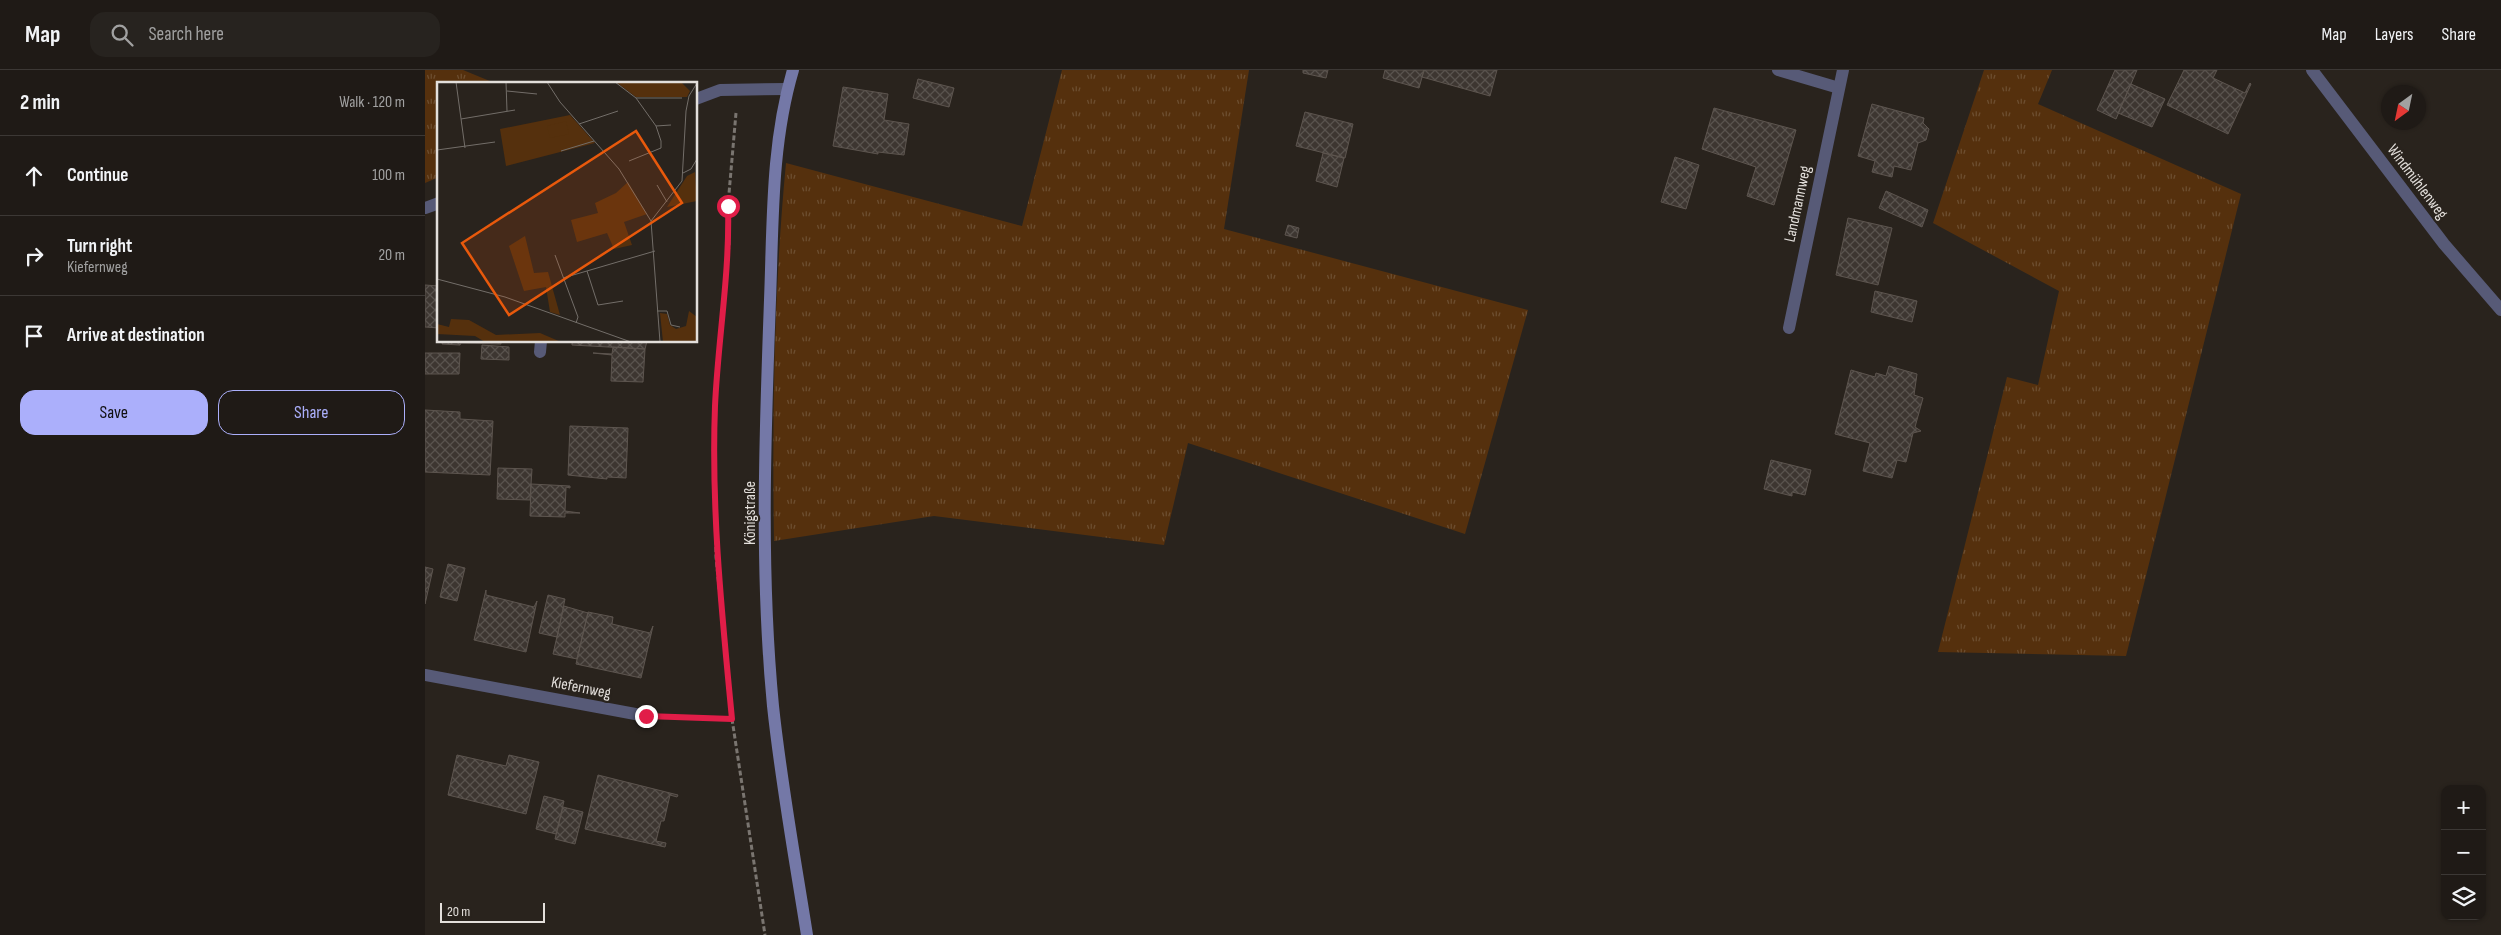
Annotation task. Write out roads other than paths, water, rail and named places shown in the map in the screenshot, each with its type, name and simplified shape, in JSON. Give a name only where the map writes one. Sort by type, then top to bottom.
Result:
[{"type":"main road","name":"Königstraße","points":[[793,70],[787,89],[777,153],[773,228],[765,432],[766,582],[773,706],[807,935]]},
{"type":"street","points":[[1779,70],[1839,88]]},
{"type":"street","name":"Landmannweg","points":[[1789,328],[1843,70]]},
{"type":"street","name":"Windmühlenweg","points":[[2312,70],[2444,244],[2501,310]]},
{"type":"street","points":[[697,99],[719,90],[787,89]]},
{"type":"street","points":[[425,208],[437,204]]},
{"type":"street","name":"Kiefernweg","points":[[425,675],[646,716]]}]
